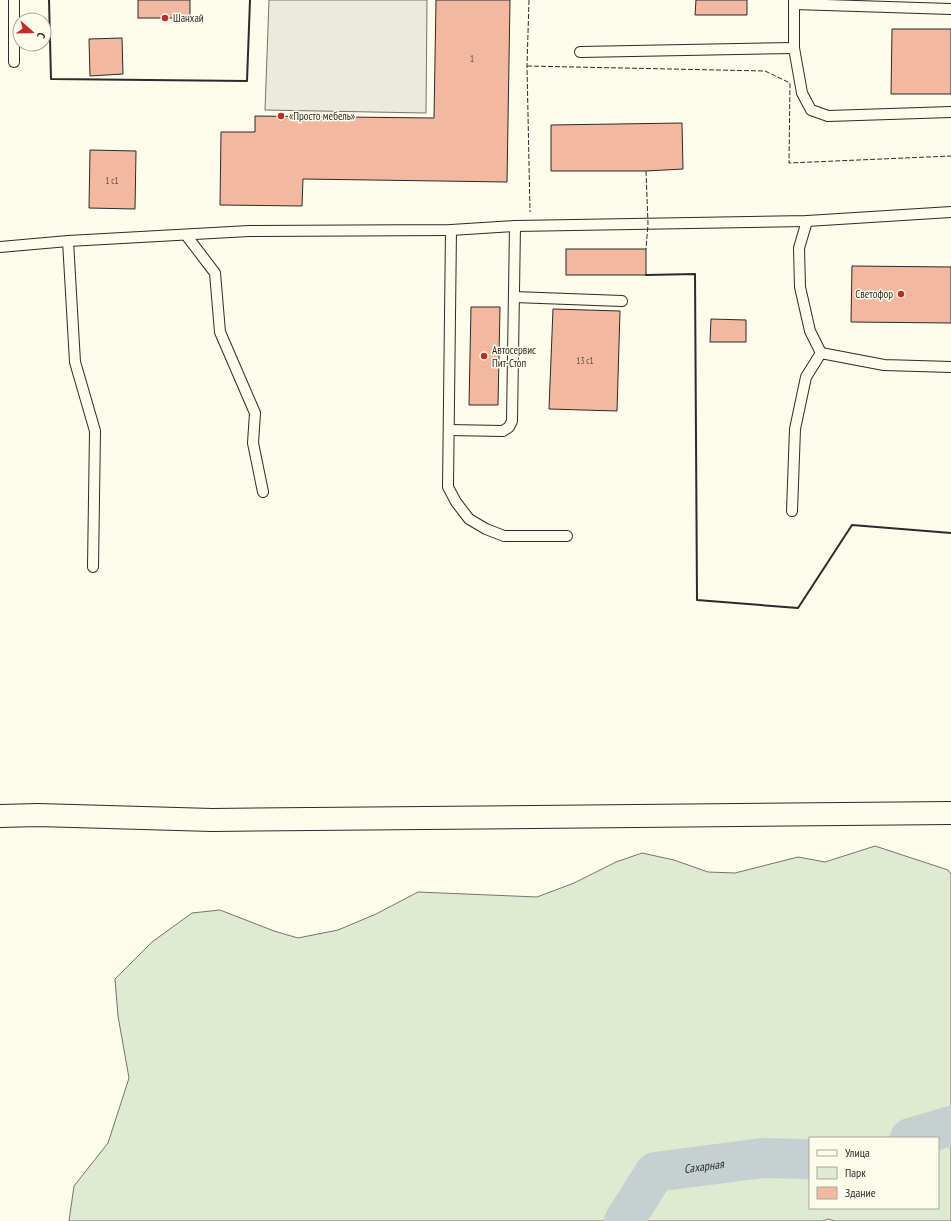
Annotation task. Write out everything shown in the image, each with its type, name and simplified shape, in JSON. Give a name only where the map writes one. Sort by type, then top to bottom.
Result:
[{"type":"street","points":[[0,816],[38,815],[212,820],[951,813]]},
{"type":"lane","points":[[14,0],[14,62]]},
{"type":"lane","points":[[951,9],[794,2],[794,48],[802,93],[811,110],[828,116],[951,112]]},
{"type":"lane","points":[[580,52],[794,48]]},
{"type":"lane","points":[[0,247],[68,241],[249,231],[451,230],[515,226],[806,221],[951,212]]},
{"type":"lane","points":[[806,221],[799,248],[800,287],[810,331],[820,353]]},
{"type":"lane","points":[[449,430],[503,431],[512,421],[515,226]]},
{"type":"lane","points":[[451,230],[448,488],[456,502],[469,519],[504,536],[567,536]]},
{"type":"lane","points":[[186,235],[215,273],[220,332],[255,413],[254,443],[263,492]]},
{"type":"lane","points":[[68,241],[75,362],[95,431],[93,567]]},
{"type":"lane","points":[[514,297],[622,301]]},
{"type":"lane","points":[[820,353],[884,365],[951,367]]},
{"type":"lane","points":[[792,511],[795,430],[806,377],[820,353]]},
{"type":"green space","points":[[875,846],[948,870],[951,874],[951,1221],[835,1221],[828,1219],[823,1221],[69,1221],[74,1186],[108,1143],[129,1078],[118,1016],[115,979],[152,942],[192,913],[220,910],[274,931],[298,938],[338,930],[376,914],[418,892],[537,897],[574,883],[616,862],[642,853],[674,860],[708,872],[735,873],[798,857],[825,862]]},
{"type":"shaded area","points":[[269,0],[427,0],[426,113],[265,110]]},
{"type":"building","points":[[138,0],[190,0],[190,18],[138,18]]},
{"type":"building","points":[[436,0],[510,0],[507,182],[303,179],[302,206],[220,205],[221,132],[255,132],[255,116],[434,118]]},
{"type":"building","points":[[696,0],[747,0],[747,15],[695,15]]},
{"type":"building","points":[[892,29],[951,29],[951,94],[891,94]]},
{"type":"building","points":[[122,38],[123,74],[90,76],[89,39]]},
{"type":"building","points":[[682,123],[683,169],[646,171],[551,171],[551,125]]},
{"type":"building","points":[[90,150],[136,151],[135,209],[89,208]]},
{"type":"building","points":[[566,249],[646,249],[646,275],[566,275]]},
{"type":"building","name":"Светофор","points":[[852,266],[951,267],[951,323],[851,322]]},
{"type":"building","name":"Автосервис Пит-Стоп","points":[[471,307],[500,307],[498,405],[469,405]]},
{"type":"building","points":[[553,309],[620,311],[617,411],[549,409]]},
{"type":"building","points":[[711,319],[746,320],[746,342],[710,342]]},
{"type":"waterway","name":"Сахарная","points":[[913,1137],[951,1126]]},
{"type":"waterway","name":"Сахарная","points":[[624,1221],[655,1172],[762,1158],[809,1159]]},
{"type":"fence","points":[[529,0],[527,66],[530,212]]},
{"type":"fence","points":[[527,66],[765,71],[790,83],[789,163],[951,156]]},
{"type":"fence","points":[[646,171],[648,224],[646,249]]},
{"type":"wall","points":[[49,0],[51,79],[247,81],[250,0]]},
{"type":"wall","points":[[646,275],[695,274],[697,600],[798,608],[852,525],[951,533]]},
{"type":"place","name":"Шанхай","points":[[165,18]]},
{"type":"place","name":"«Просто мебель»","points":[[281,116]]},
{"type":"place","name":"Светофор","points":[[901,294]]},
{"type":"place","name":"Автосервис Пит-Стоп","points":[[484,356]]}]
